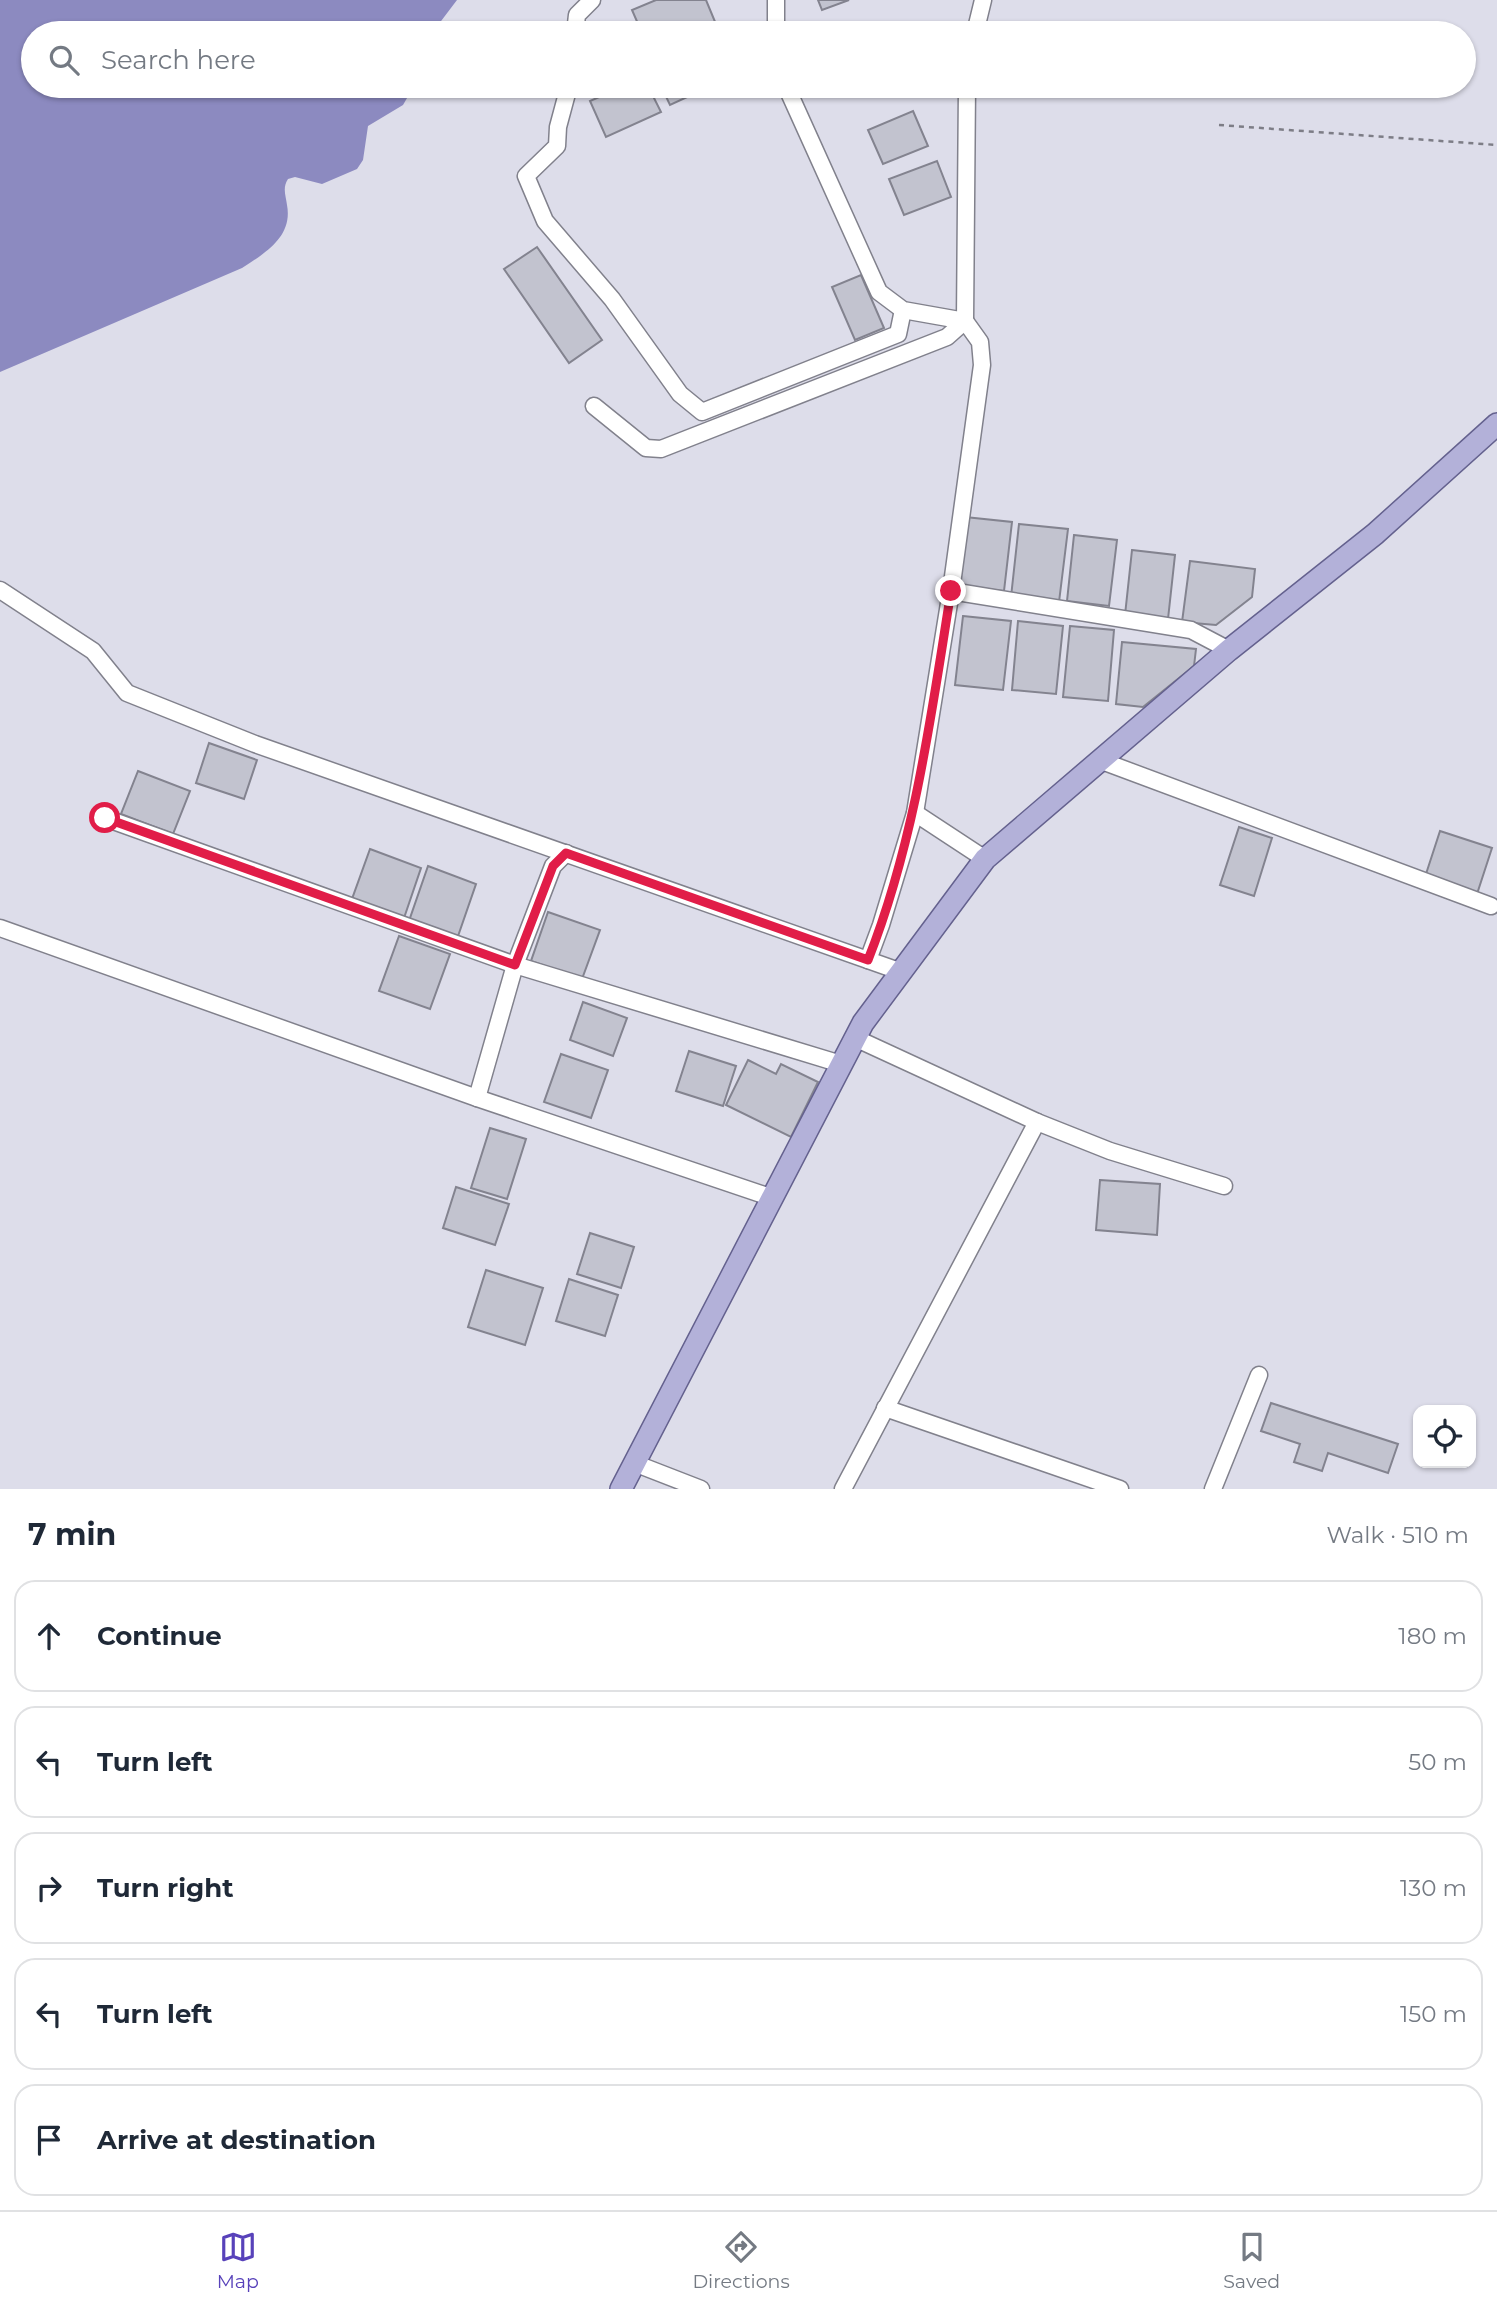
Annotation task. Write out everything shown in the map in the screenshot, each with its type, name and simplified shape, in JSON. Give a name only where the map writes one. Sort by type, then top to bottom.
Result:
[{"type":"main road","points":[[621,1489],[855,1038],[899,971],[985,859],[1229,650],[1375,534],[1497,424]]},
{"type":"street","points":[[576,21],[577,15],[592,0]]},
{"type":"street","points":[[775,21],[776,0]]},
{"type":"street","points":[[978,21],[983,0]]},
{"type":"street","points":[[566,98],[558,127],[557,146],[526,176],[545,221],[612,299],[680,394],[702,412],[898,334],[903,310]]},
{"type":"street","points":[[791,98],[879,292],[903,310],[965,321]]},
{"type":"street","points":[[868,960],[915,813],[951,591],[982,365],[980,342],[965,321],[967,98]]},
{"type":"street","points":[[594,406],[646,448],[661,449],[947,337],[965,321]]},
{"type":"street","points":[[0,590],[93,651],[127,693],[255,744],[899,971]]},
{"type":"street","points":[[951,591],[1191,630],[1229,650]]},
{"type":"street","points":[[1102,761],[1491,906]]},
{"type":"street","points":[[915,813],[985,859]]},
{"type":"street","points":[[105,818],[515,965],[841,1064]]},
{"type":"street","points":[[477,1098],[515,965],[553,866],[566,853]]},
{"type":"street","points":[[0,928],[477,1098],[773,1198]]},
{"type":"street","points":[[855,1038],[1037,1122],[1110,1151],[1224,1186]]},
{"type":"street","points":[[843,1489],[1037,1122]]},
{"type":"street","points":[[1213,1489],[1259,1374]]},
{"type":"street","points":[[885,1408],[1120,1489]]},
{"type":"street","points":[[634,1463],[701,1489]]},
{"type":"path","points":[[1219,125],[1497,145]]},
{"type":"water","points":[[0,0],[457,0],[441,21],[21,21],[21,98],[407,98],[403,105],[368,126],[363,160],[357,169],[322,184],[295,177],[288,179],[285,189],[288,216],[286,226],[275,243],[260,256],[242,268],[0,372]]},
{"type":"building","points":[[656,0],[706,0],[715,21],[637,21],[632,10]]},
{"type":"building","points":[[818,0],[849,0],[822,10]]},
{"type":"building","points":[[597,98],[654,98],[661,112],[606,137],[590,101]]},
{"type":"building","points":[[667,98],[685,98],[670,105]]},
{"type":"building","points":[[913,111],[928,146],[883,164],[868,130]]},
{"type":"building","points":[[937,161],[951,197],[904,215],[889,179]]},
{"type":"building","points":[[537,247],[602,340],[569,363],[504,269]]},
{"type":"building","points":[[861,275],[884,328],[855,340],[832,287]]},
{"type":"building","points":[[965,517],[1012,522],[1004,591],[957,586]]},
{"type":"building","points":[[1019,524],[1068,529],[1059,602],[1011,597]]},
{"type":"building","points":[[1074,535],[1117,540],[1109,606],[1067,601]]},
{"type":"building","points":[[1132,550],[1175,555],[1168,619],[1125,615]]},
{"type":"building","points":[[1190,561],[1255,569],[1252,597],[1216,625],[1182,622]]},
{"type":"building","points":[[963,616],[1011,621],[1003,690],[955,685]]},
{"type":"building","points":[[1018,621],[1063,626],[1056,694],[1012,690]]},
{"type":"building","points":[[1070,626],[1114,630],[1108,701],[1063,697]]},
{"type":"building","points":[[1122,642],[1196,649],[1194,666],[1143,707],[1116,704]]},
{"type":"building","points":[[209,743],[257,760],[244,799],[196,783]]},
{"type":"building","points":[[138,771],[190,791],[173,834],[121,814]]},
{"type":"building","points":[[1239,827],[1272,838],[1254,896],[1220,885]]},
{"type":"building","points":[[1440,831],[1492,848],[1477,894],[1425,877]]},
{"type":"building","points":[[370,849],[421,868],[404,918],[352,899]]},
{"type":"building","points":[[428,866],[476,884],[457,939],[409,921]]},
{"type":"building","points":[[548,912],[600,930],[582,979],[531,961]]},
{"type":"building","points":[[399,936],[450,954],[430,1009],[379,991]]},
{"type":"building","points":[[583,1002],[627,1018],[613,1056],[570,1040]]},
{"type":"building","points":[[689,1051],[736,1066],[723,1106],[676,1091]]},
{"type":"building","points":[[561,1054],[608,1070],[591,1118],[544,1102]]},
{"type":"building","points":[[748,1060],[776,1074],[781,1064],[818,1082],[791,1137],[726,1105]]},
{"type":"building","points":[[490,1128],[526,1139],[507,1199],[471,1188]]},
{"type":"building","points":[[1100,1180],[1160,1184],[1157,1235],[1096,1230]]},
{"type":"building","points":[[456,1187],[509,1204],[495,1245],[443,1228]]},
{"type":"building","points":[[590,1233],[634,1247],[621,1288],[577,1274]]},
{"type":"building","points":[[486,1270],[543,1288],[525,1345],[468,1327]]},
{"type":"building","points":[[569,1279],[618,1295],[605,1336],[556,1321]]},
{"type":"building","points":[[1271,1403],[1398,1444],[1388,1473],[1328,1453],[1322,1471],[1294,1462],[1300,1444],[1261,1431]]},
{"type":"route","points":[[105,818],[515,965],[553,866],[566,853],[868,960],[915,813],[951,591]]}]
